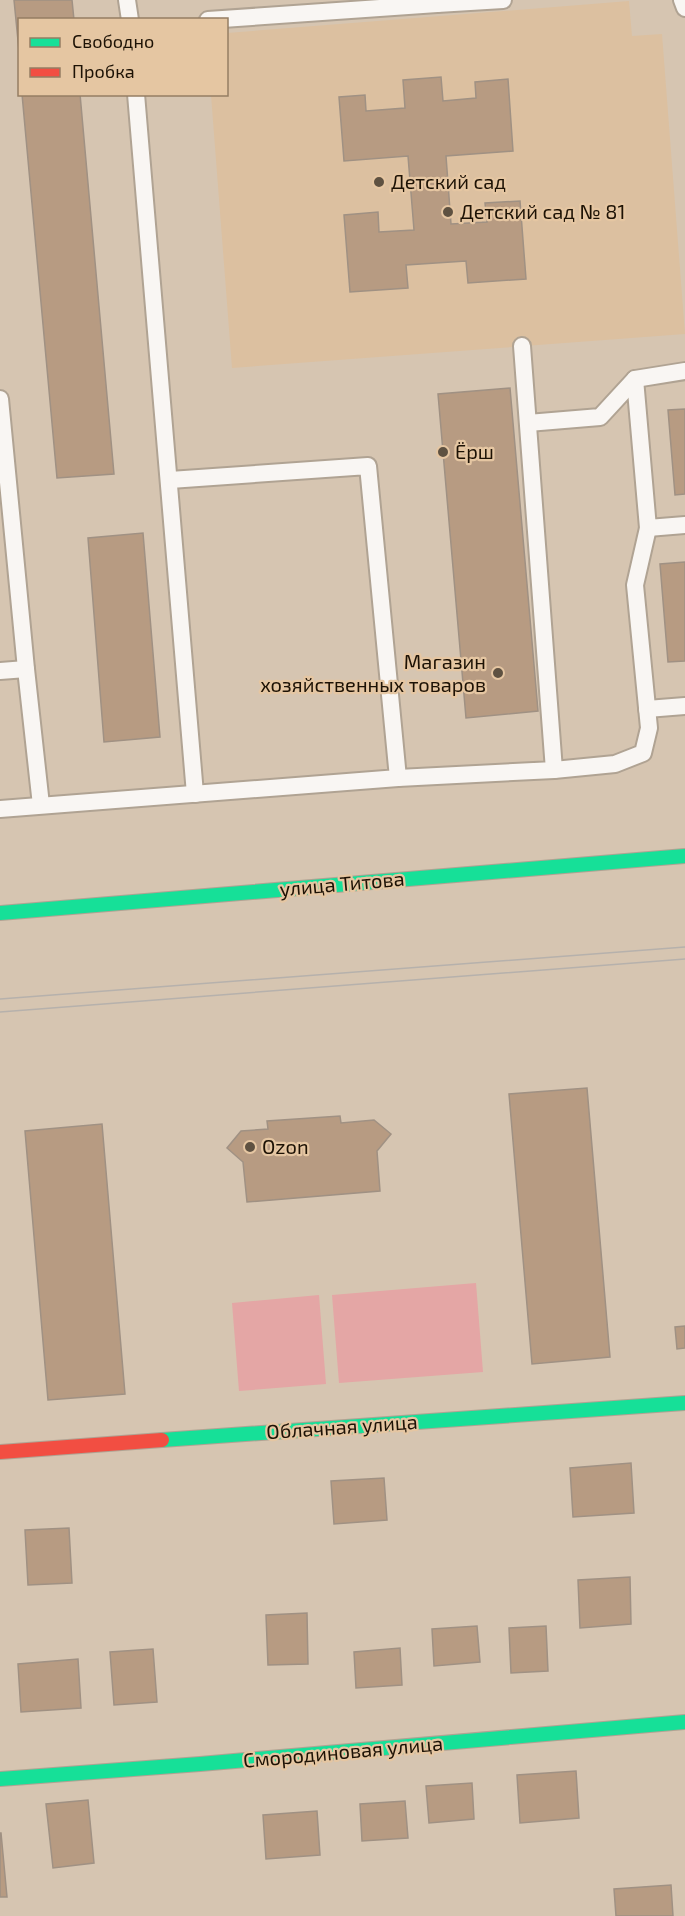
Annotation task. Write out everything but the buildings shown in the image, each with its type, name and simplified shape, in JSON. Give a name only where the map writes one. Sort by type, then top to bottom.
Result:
[{"type":"street","name":"улица Титова","points":[[0,913],[685,856]]},
{"type":"street","name":"Облачная улица","points":[[0,1452],[685,1403]]},
{"type":"street","name":"Смородиновая улица","points":[[0,1779],[685,1722]]},
{"type":"lane","points":[[127,0],[130,18]]},
{"type":"lane","points":[[220,18],[285,7],[503,0]]},
{"type":"lane","points":[[682,0],[685,8]]},
{"type":"lane","points":[[136,96],[195,794]]},
{"type":"lane","points":[[522,346],[554,770]]},
{"type":"lane","points":[[528,423],[600,417],[635,379],[685,371]]},
{"type":"lane","points":[[0,809],[399,778],[554,770],[615,764],[643,753],[649,728],[635,585],[648,528],[635,379]]},
{"type":"lane","points":[[0,399],[41,805]]},
{"type":"lane","points":[[170,480],[368,466],[399,778]]},
{"type":"lane","points":[[648,528],[685,525]]},
{"type":"lane","points":[[0,671],[26,669]]},
{"type":"lane","points":[[647,709],[685,706]]},
{"type":"shaded area","name":"Детский сад № 81","points":[[629,1],[632,36],[662,34],[685,334],[232,368],[211,96],[228,96],[228,33]]},
{"type":"shaded area","points":[[476,1283],[483,1372],[339,1383],[332,1295]]},
{"type":"shaded area","points":[[319,1295],[326,1384],[239,1391],[232,1303]]},
{"type":"tram line","points":[[0,999],[685,947]]},
{"type":"tram line","points":[[0,1012],[685,959]]},
{"type":"traffic: fast","points":[[0,913],[685,856]]},
{"type":"traffic: fast","points":[[162,1440],[685,1403]]},
{"type":"traffic: fast","points":[[0,1779],[685,1722]]},
{"type":"traffic: jam","points":[[0,1452],[162,1440]]},
{"type":"place","name":"Детский сад","points":[[379,182]]},
{"type":"place","name":"Детский сад № 81","points":[[448,212]]},
{"type":"place","name":"Ёрш","points":[[443,452]]},
{"type":"place","name":"Магазин хозяйственных товаров","points":[[498,673]]},
{"type":"place","name":"Ozon","points":[[250,1147]]}]
